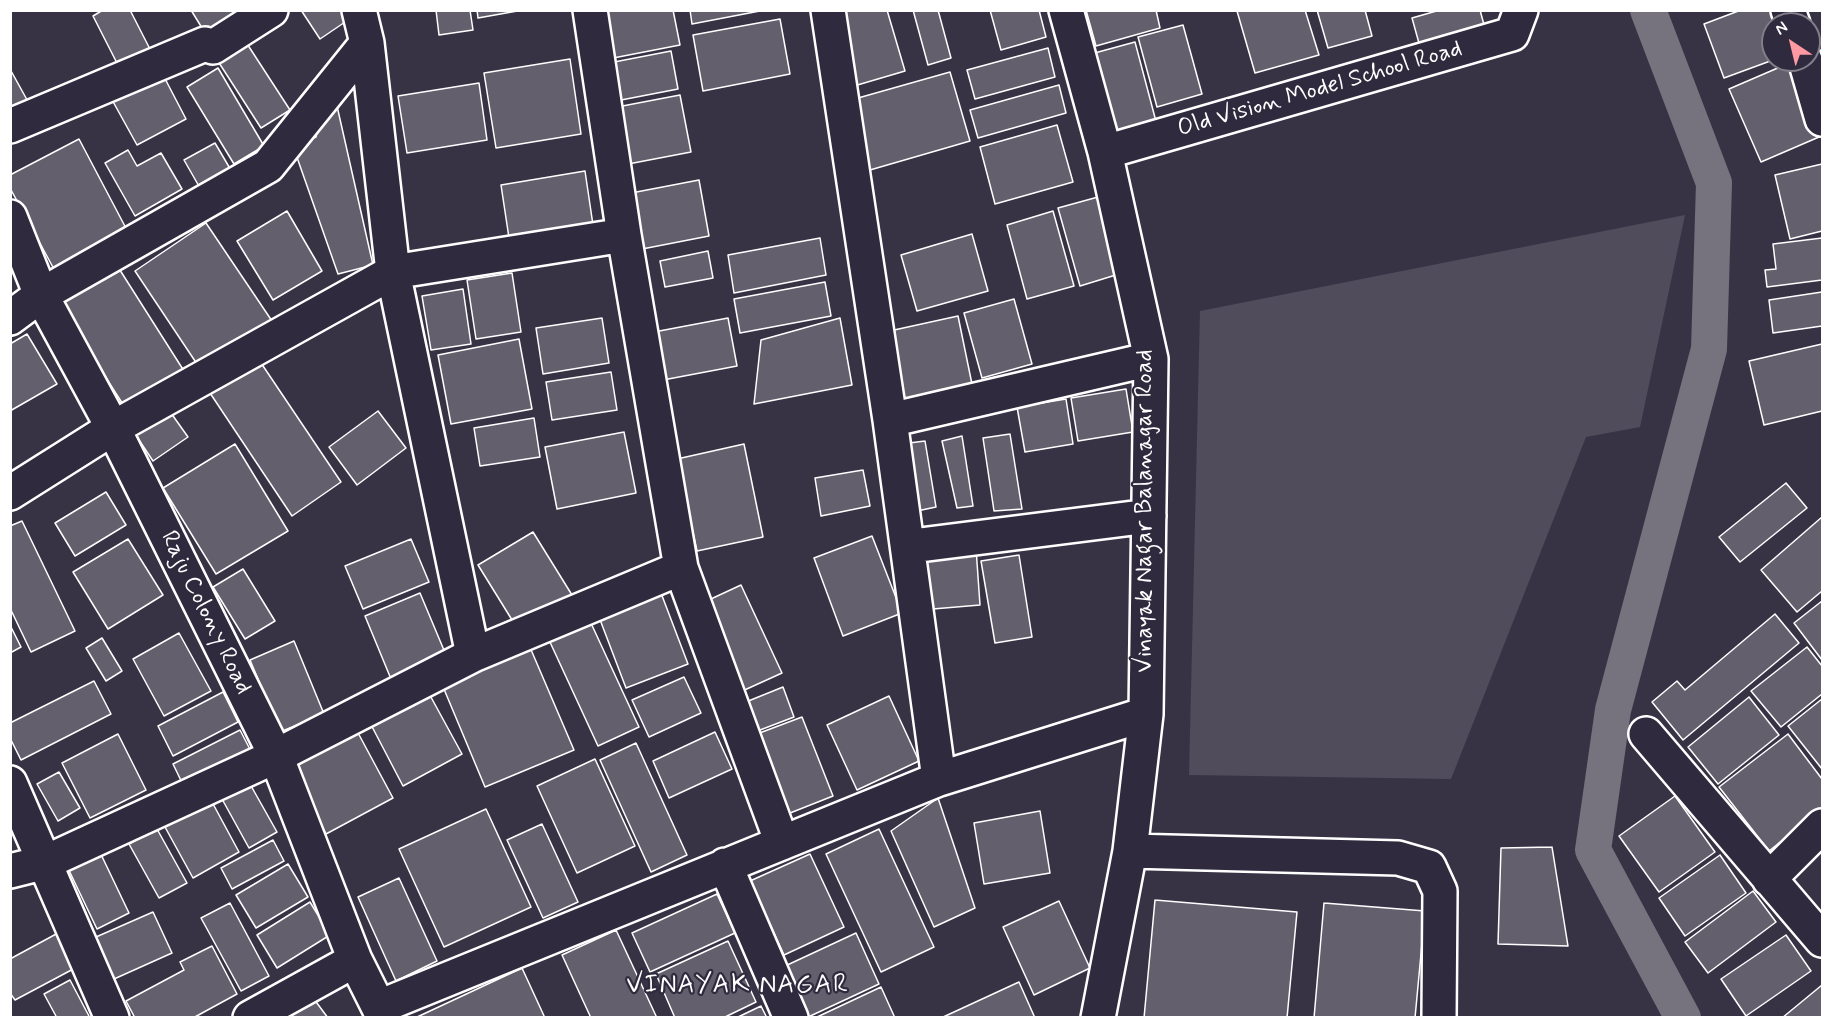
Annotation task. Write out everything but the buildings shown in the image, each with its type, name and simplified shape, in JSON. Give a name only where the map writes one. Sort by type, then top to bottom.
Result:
[{"type":"street","points":[[10,126],[205,44],[213,47],[271,10]]},
{"type":"street","points":[[359,10],[367,43],[393,272],[473,655]]},
{"type":"street","points":[[590,10],[624,235],[681,568],[782,843]]},
{"type":"street","points":[[828,10],[890,420],[939,779]]},
{"type":"street","name":"Vinayak Nagar Balanagar Road","points":[[1066,10],[1105,153],[1151,359],[1146,714],[1130,851],[1098,1017]]},
{"type":"street","name":"Old Vision Model School Road","points":[[1105,153],[1512,34],[1521,10]]},
{"type":"street","points":[[10,318],[41,296],[268,166],[367,43]]},
{"type":"street","points":[[1808,72],[1822,119]]},
{"type":"street","name":"Raju Colony Road","points":[[10,217],[41,296],[113,428],[276,756],[355,960],[382,1012]]},
{"type":"street","points":[[10,493],[113,428],[393,272],[624,235]]},
{"type":"street","points":[[890,420],[1151,359]]},
{"type":"street","points":[[920,545],[1149,516]]},
{"type":"street","points":[[10,871],[46,862],[276,756],[473,655],[681,568]]},
{"type":"street","points":[[382,1012],[725,865],[939,779],[1146,714]]},
{"type":"street","points":[[1646,734],[1822,940]]},
{"type":"street","points":[[10,783],[111,1017]]},
{"type":"street","points":[[1769,879],[1822,826]]},
{"type":"street","points":[[1130,851],[1398,858],[1429,867],[1440,891],[1439,1017]]},
{"type":"street","points":[[725,865],[791,1017]]},
{"type":"street","points":[[250,1017],[355,960]]},
{"type":"shaded area","points":[[1685,215],[1640,427],[1586,437],[1451,779],[1189,775],[1200,311]]},
{"type":"waterway","points":[[1648,10],[1714,183],[1709,349],[1613,710],[1593,850],[1683,1018]]},
{"type":"district","name":"VINAYAK NAGAR","points":[[738,987]]}]
